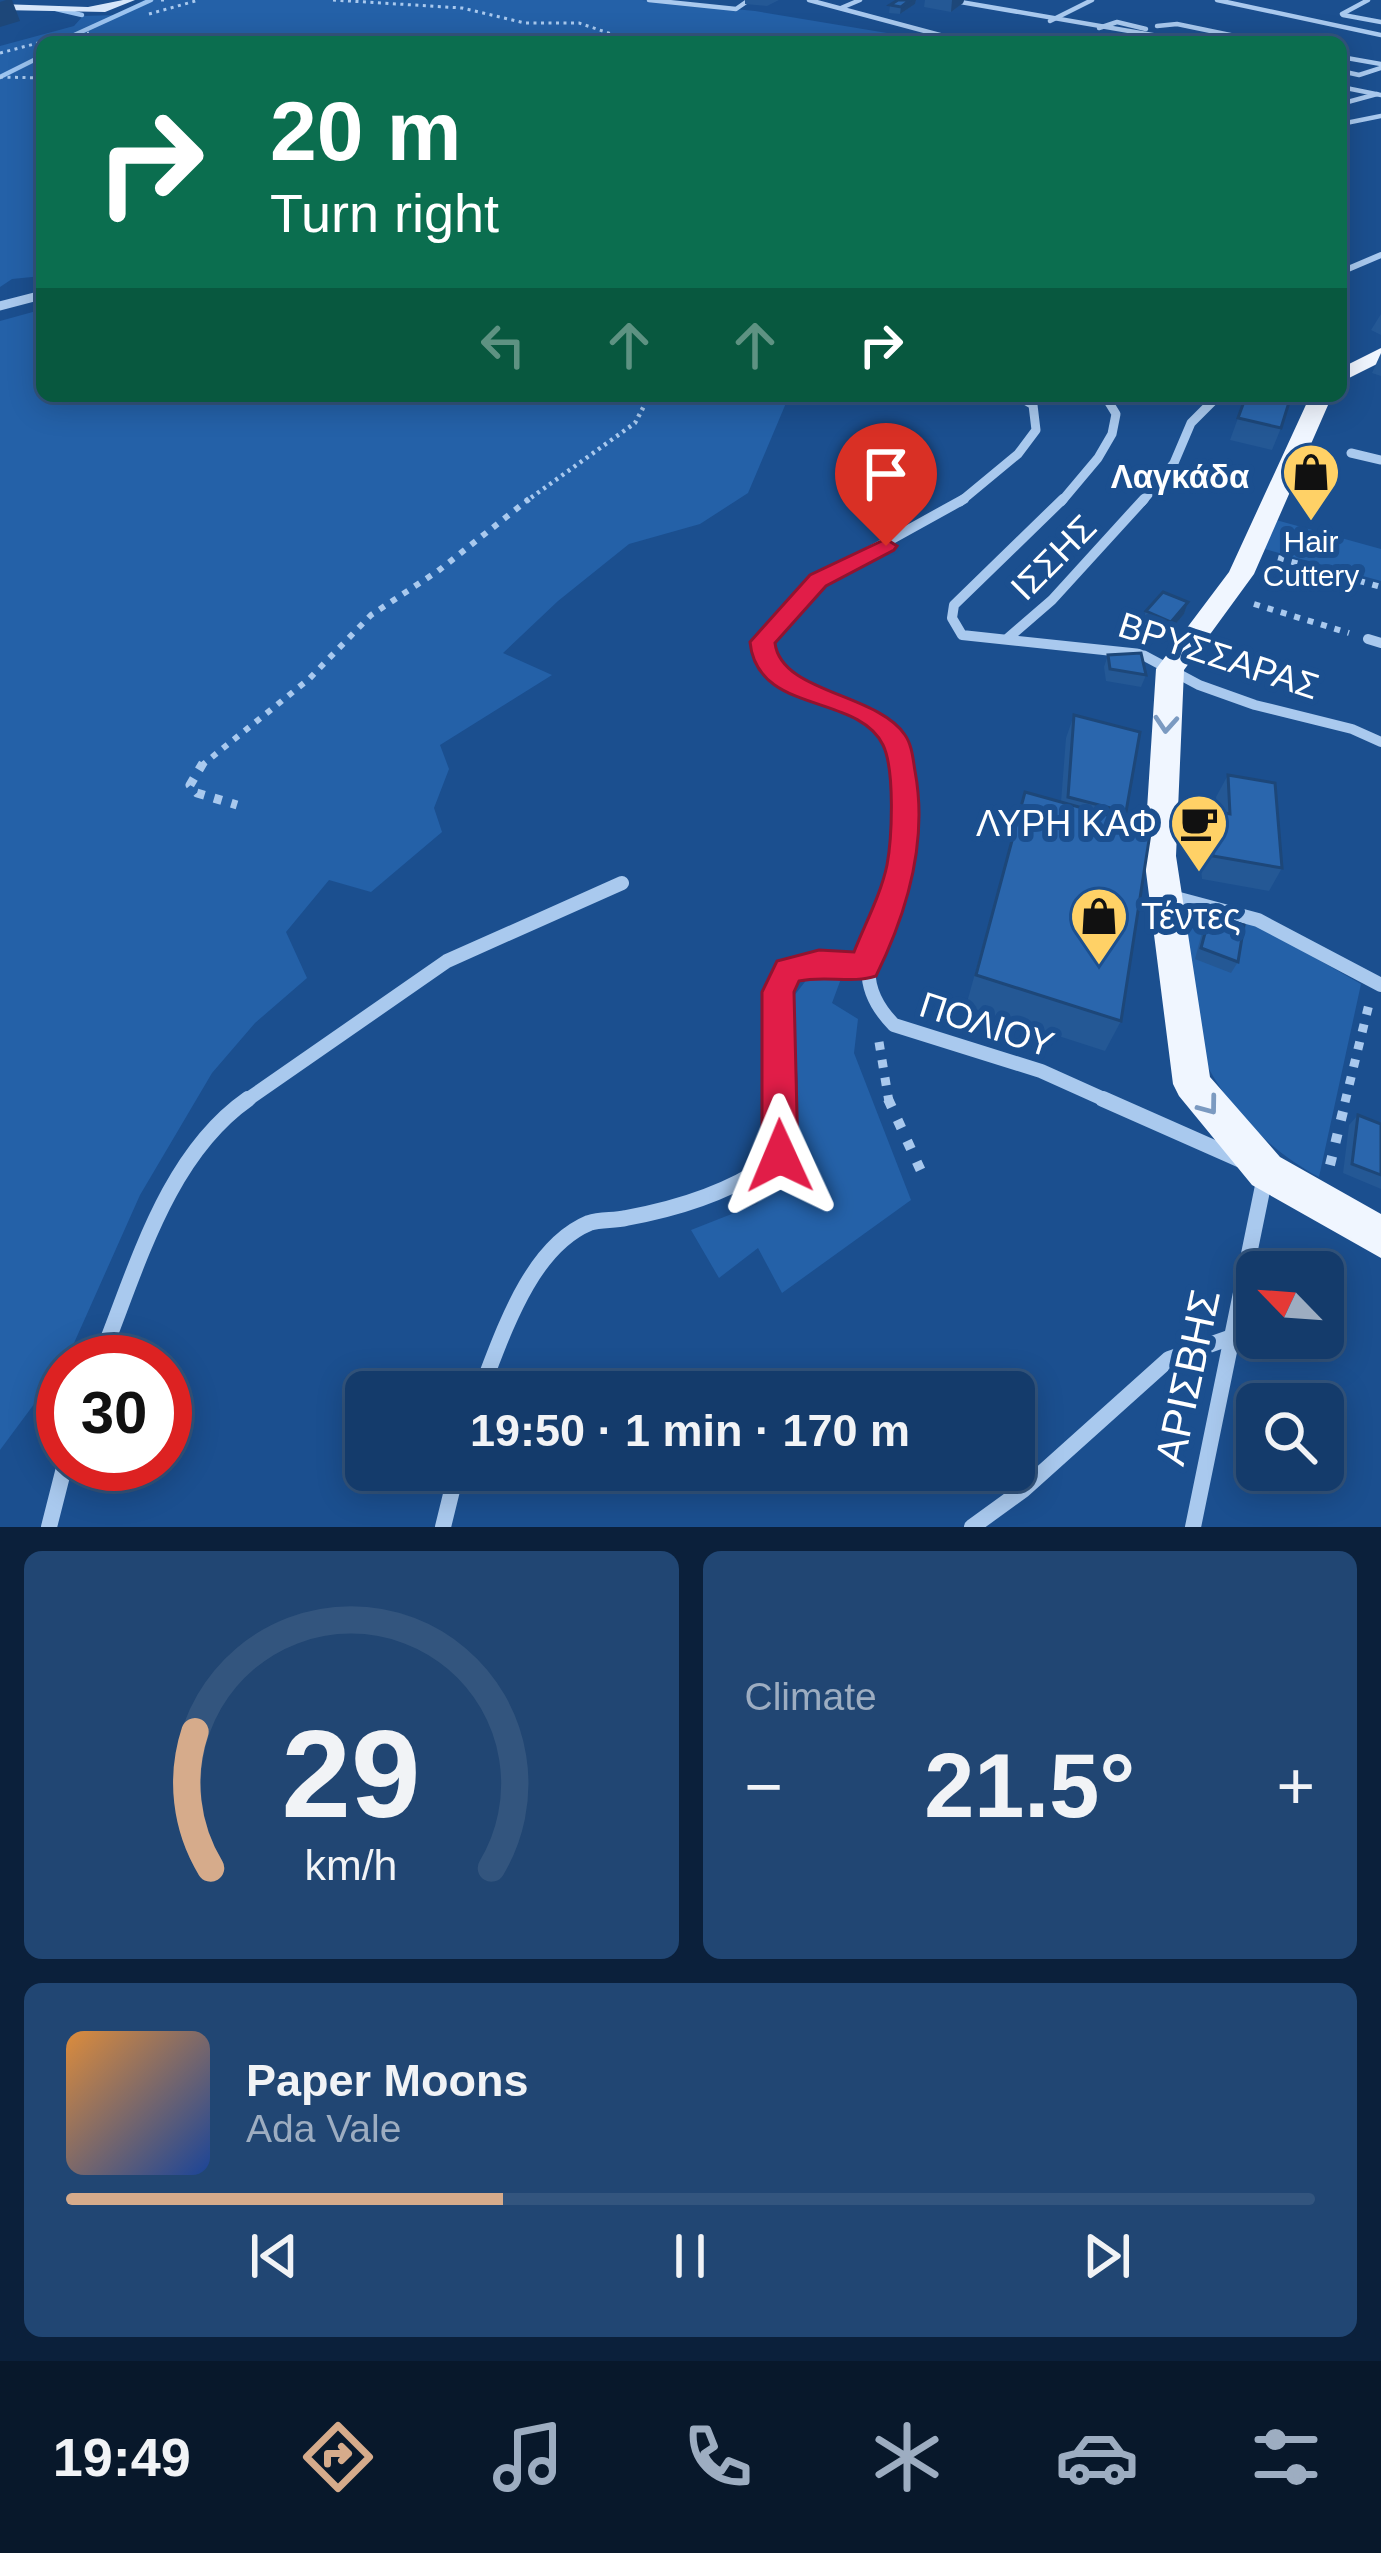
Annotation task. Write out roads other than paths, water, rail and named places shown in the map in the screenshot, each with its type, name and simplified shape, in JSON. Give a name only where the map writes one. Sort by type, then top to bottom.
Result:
[{"type":"main road","points":[[1347,373],[1381,354]]},
{"type":"main road","points":[[1318,402],[1252,551],[1171,669],[1160,856],[1192,1084],[1266,1171],[1381,1238]]},
{"type":"street","points":[[0,7],[49,4],[98,11],[130,0]]},
{"type":"street","points":[[649,0],[736,9],[749,0]]},
{"type":"street","points":[[809,0],[937,36]]},
{"type":"street","points":[[949,0],[1156,36]]},
{"type":"street","points":[[1078,0],[1089,1]]},
{"type":"street","points":[[1217,0],[1381,35]]},
{"type":"street","points":[[1368,0],[1343,16],[1381,22]]},
{"type":"street","points":[[1044,25],[1089,1]]},
{"type":"street","points":[[1098,29],[1113,22],[1147,28]]},
{"type":"street","points":[[1157,26],[1174,23],[1236,36]]},
{"type":"street","points":[[1347,59],[1379,67]]},
{"type":"street","points":[[1359,75],[1379,67]]},
{"type":"street","points":[[1347,72],[1381,80]]},
{"type":"street","points":[[1347,88],[1380,94]]},
{"type":"street","points":[[1347,102],[1380,94]]},
{"type":"street","points":[[1347,123],[1381,116]]},
{"type":"street","points":[[1347,269],[1381,255]]},
{"type":"street","points":[[0,306],[36,297]]},
{"type":"street","points":[[489,1371],[530,1280],[588,1224],[715,1196],[754,1179],[780,1156],[778,992],[788,970],[819,963],[865,966],[902,866],[905,792],[896,742],[858,711],[787,683],[764,657],[763,642],[818,580],[917,531],[1018,454],[1036,430],[1033,405],[1028,402]]},
{"type":"street","name":"ΒΡΥΣΣΑΡΑΣ","points":[[1109,402],[1116,414],[1112,436],[1071,491],[954,604],[952,618],[962,635],[1105,646],[1141,654],[1255,706],[1352,728],[1381,742]]},
{"type":"street","name":"ΙΣΣΗΣ","points":[[1006,639],[1052,600],[1123,525],[1174,463],[1191,423],[1212,402]]},
{"type":"street","points":[[1351,453],[1381,460]]},
{"type":"street","points":[[110,1335],[172,1184],[232,1110],[447,961],[622,884]]},
{"type":"street","points":[[1165,895],[1258,920],[1378,984]]},
{"type":"street","name":"ΠΟΛΙΟΥ","points":[[865,966],[875,1011],[894,1025],[1041,1071],[1266,1171]]},
{"type":"street","name":"ΑΡΙΣΒΗΣ","points":[[1193,1527],[1228,1338],[1266,1171]]},
{"type":"street","points":[[973,1527],[1023,1490],[1169,1358],[1228,1338]]},
{"type":"street","points":[[49,1527],[58,1491]]},
{"type":"street","points":[[442,1527],[451,1491]]},
{"type":"lane","points":[[841,8],[860,0]]},
{"type":"waterway","points":[[72,36],[151,0]]},
{"type":"waterway","points":[[56,9],[82,15]]},
{"type":"waterway","points":[[0,77],[36,59]]},
{"type":"place","name":"Hair Cuttery","points":[[1311,523]]},
{"type":"place","name":"ΛΥΡΗ ΚΑΦ","points":[[1199,874]]},
{"type":"place","name":"Τέντες","points":[[1099,967]]},
{"type":"district","name":"Λαγκάδα","points":[[1180,476]]}]
